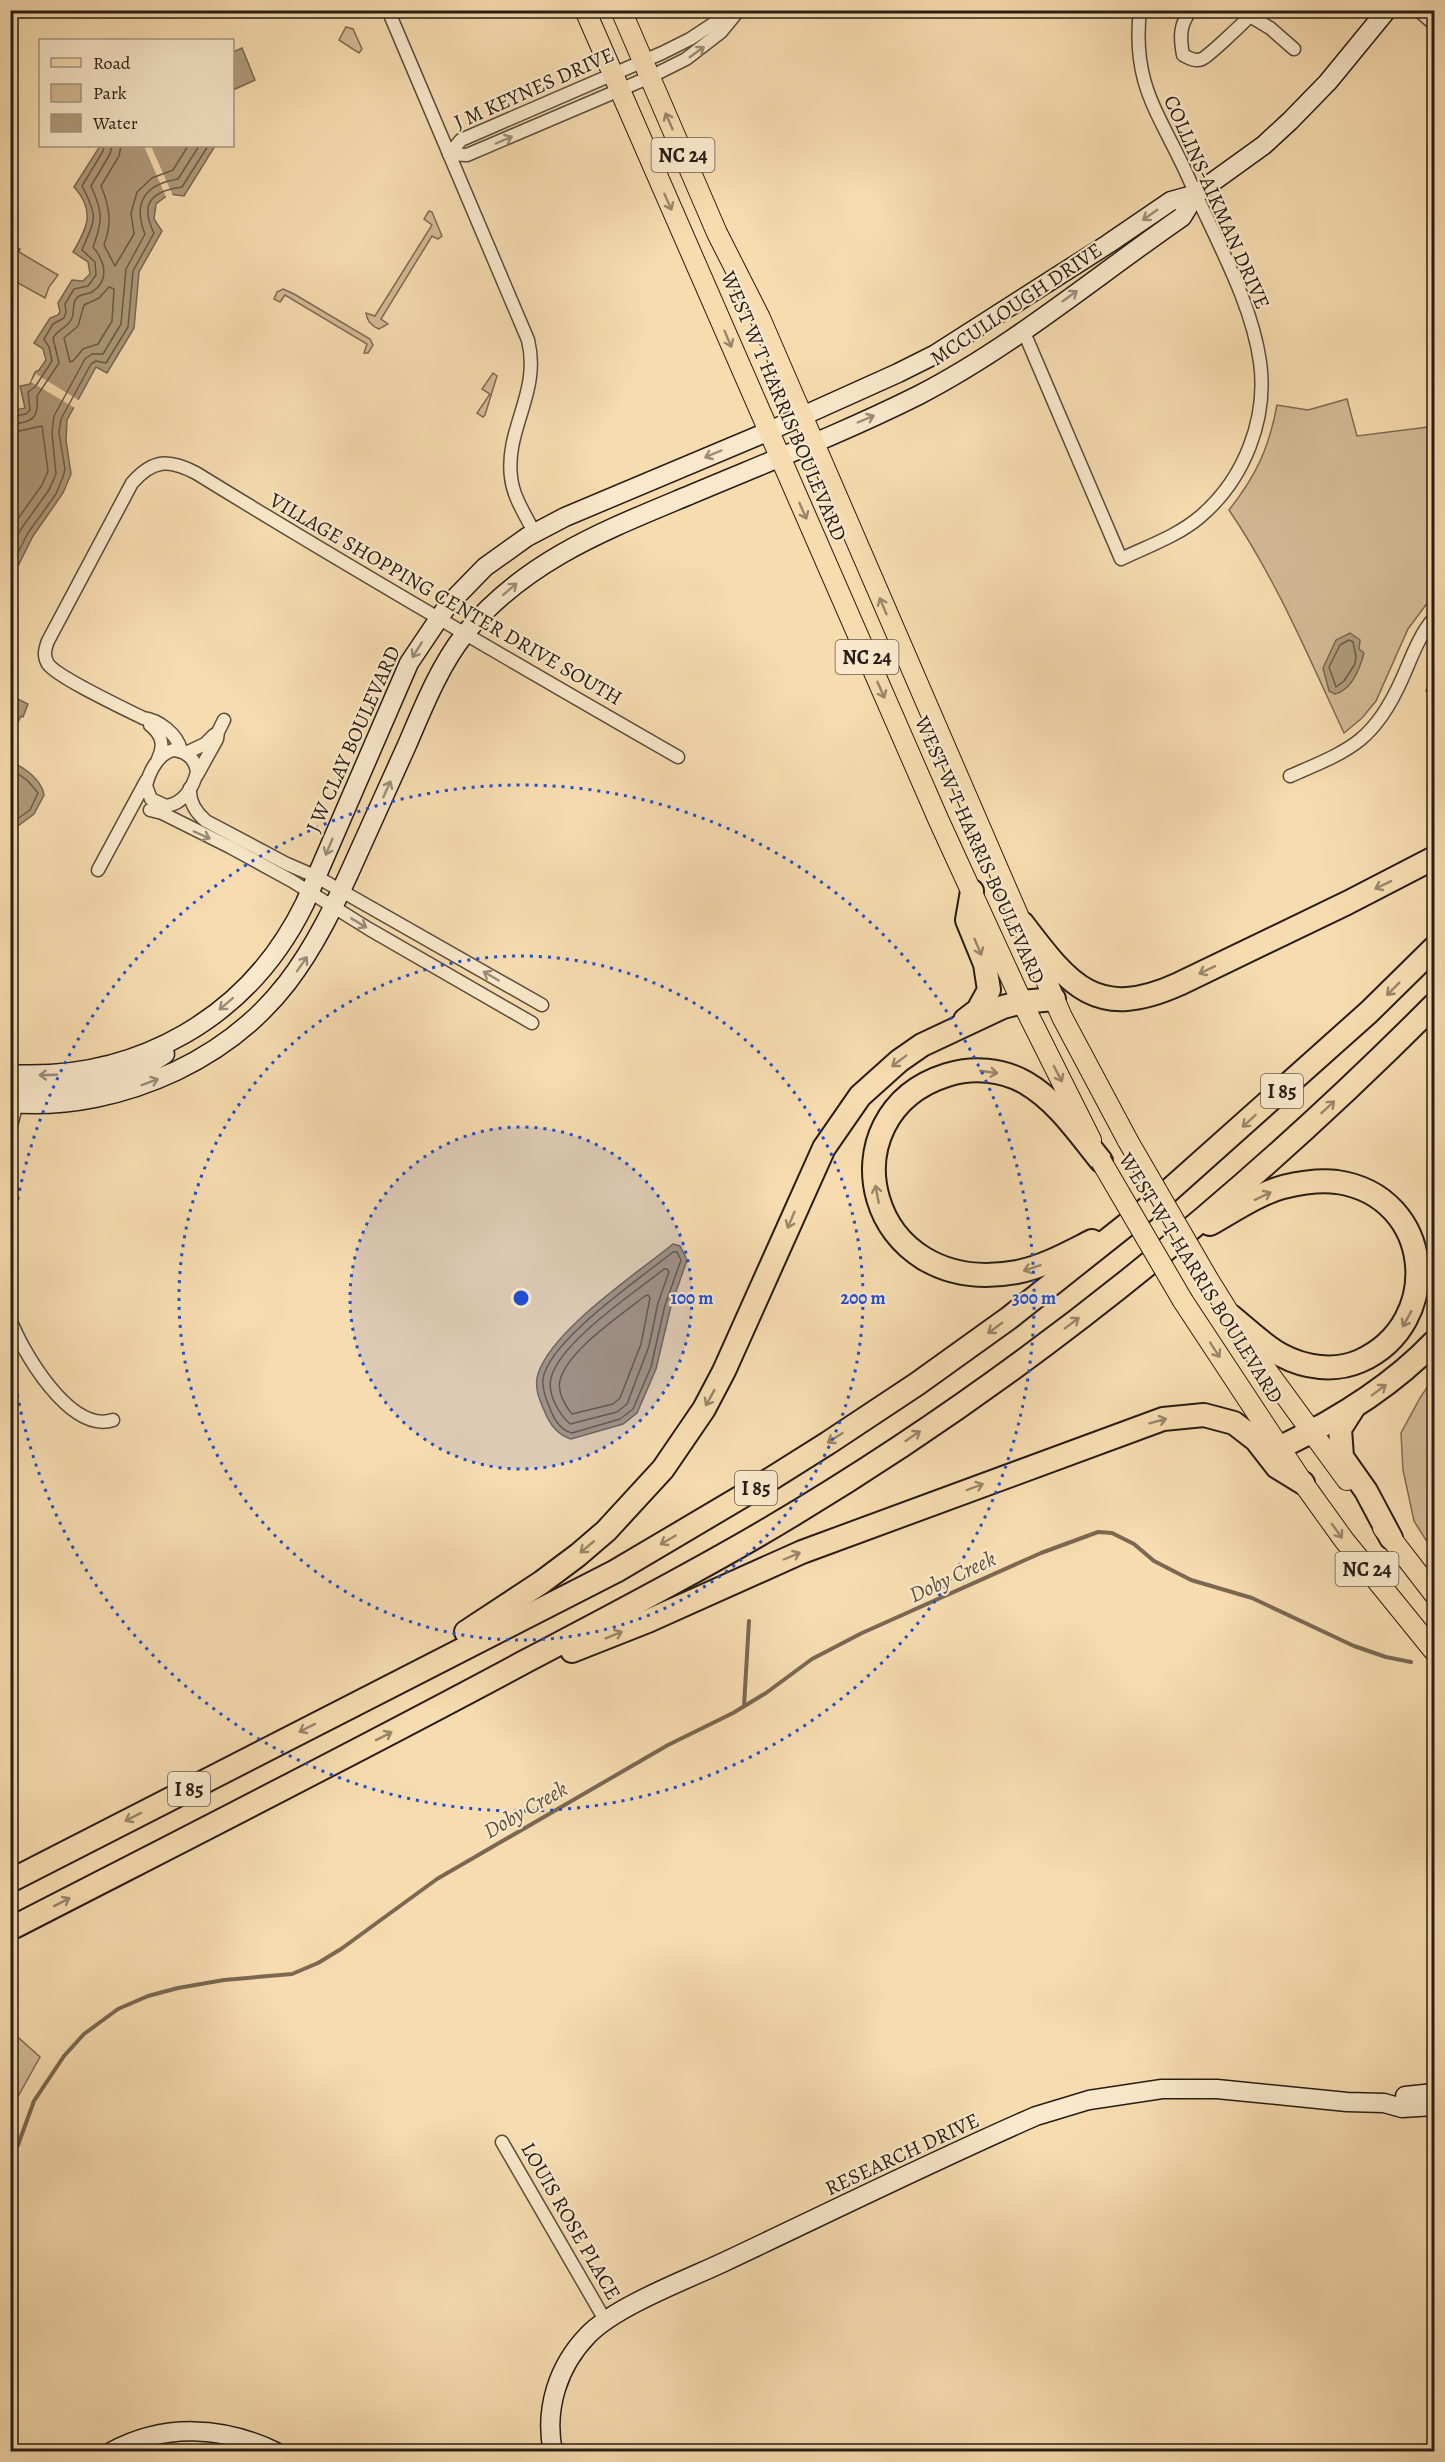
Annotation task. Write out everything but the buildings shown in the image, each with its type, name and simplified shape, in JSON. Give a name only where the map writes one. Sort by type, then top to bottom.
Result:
[{"type":"highway","points":[[1023,924],[1054,966],[1079,986],[1107,998],[1137,999],[1158,994],[1347,903],[1434,858]]},
{"type":"highway","points":[[949,1032],[978,1010],[989,990],[985,964],[967,920],[972,891]]},
{"type":"highway","name":"I 85","points":[[10,1881],[616,1571],[758,1487],[917,1384],[1010,1318],[1164,1195],[1369,1012],[1434,948]]},
{"type":"highway","points":[[359,1701],[542,1582],[606,1531],[663,1469],[714,1390],[743,1334],[810,1176],[842,1120],[860,1096],[899,1060],[922,1045],[1003,1007],[1022,1002],[1054,999]]},
{"type":"highway","name":"I 85","points":[[10,1929],[462,1696],[744,1543],[877,1461],[1025,1358],[1174,1243],[1296,1137],[1434,1005]]},
{"type":"highway","points":[[1101,1161],[1070,1123],[1042,1094],[1026,1083],[1009,1076],[973,1070],[958,1072],[928,1082],[902,1103],[886,1124],[881,1138],[875,1165],[875,1180],[882,1211],[900,1240],[927,1262],[959,1273],[986,1275],[1018,1272],[1043,1264],[1123,1226]]},
{"type":"highway","points":[[1174,1243],[1268,1193],[1280,1188],[1318,1182],[1337,1182],[1371,1193],[1399,1215],[1409,1231],[1418,1262],[1418,1290],[1414,1306],[1396,1336],[1382,1349],[1366,1358],[1351,1365],[1332,1367],[1299,1362],[1269,1347],[1231,1316]]},
{"type":"highway","points":[[1281,1447],[1312,1432],[1355,1406],[1394,1378],[1434,1342]]},
{"type":"highway","points":[[1355,1406],[1340,1430],[1342,1457],[1366,1491],[1391,1538]]},
{"type":"highway","points":[[462,1696],[648,1621],[802,1552],[1163,1419],[1204,1415],[1234,1423],[1256,1440],[1277,1467],[1303,1484]]},
{"type":"main road","name":"WEST W T HARRIS BOULEVARD","points":[[585,10],[767,432],[939,821],[1022,1002],[1101,1161],[1183,1301],[1281,1447],[1303,1484],[1344,1540],[1434,1651]]},
{"type":"main road","name":"WEST W T HARRIS BOULEVARD","points":[[621,10],[713,222],[756,311],[1054,999],[1100,1090],[1208,1279],[1254,1353],[1434,1594]]},
{"type":"street","points":[[388,10],[529,346],[531,382],[510,461],[514,491],[534,532]]},
{"type":"street","name":"COLLINS-AIKMAN DRIVE","points":[[1023,330],[1121,559],[1184,529],[1221,496],[1238,473],[1256,426],[1261,399],[1261,376],[1254,336],[1228,265],[1147,92],[1139,53],[1140,10]]},
{"type":"street","points":[[1191,10],[1181,28],[1181,41],[1183,55],[1194,60],[1203,58],[1250,13],[1293,49]]},
{"type":"street","name":"MCCULLOUGH DRIVE","points":[[801,415],[898,374],[934,355],[1171,201],[1196,194],[1264,145],[1297,114],[1328,82],[1387,10]]},
{"type":"street","points":[[1418,10],[1434,24]]},
{"type":"street","points":[[616,82],[700,50],[726,27],[736,12]]},
{"type":"street","points":[[646,70],[722,18],[736,12]]},
{"type":"street","name":"J M KEYNES DRIVE","points":[[449,154],[461,140],[646,70]]},
{"type":"street","name":"J M KEYNES DRIVE","points":[[449,154],[467,155],[616,82]]},
{"type":"street","name":"MCCULLOUGH DRIVE","points":[[779,458],[948,380],[1023,330],[1182,217],[1196,194]]},
{"type":"street","name":"J W CLAY BOULEVARD","points":[[17,1074],[60,1074],[96,1068],[138,1056],[177,1039],[220,1011],[262,970],[295,923],[409,663],[438,618],[485,567],[534,532],[565,517],[767,432],[801,415]]},
{"type":"street","points":[[13,1098],[67,1102],[119,1092],[158,1079],[212,1051],[253,1019],[286,985],[312,948],[341,891],[424,705],[464,635],[498,599],[519,581],[578,543],[779,458]]},
{"type":"street","name":"VILLAGE SHOPPING CENTER DRIVE SOUTH","points":[[143,718],[56,672],[45,658],[45,650],[132,483],[142,471],[154,465],[169,463],[196,473],[464,635],[678,756]]},
{"type":"street","points":[[1290,776],[1337,756],[1373,729],[1389,707],[1415,650],[1434,618]]},
{"type":"street","points":[[143,718],[151,719],[164,728],[179,743],[196,766],[191,803],[206,821],[286,864],[313,884],[333,908],[532,1023]]},
{"type":"street","points":[[143,718],[159,734],[163,747],[102,872],[132,822],[140,813],[179,802],[217,739],[224,720]]},
{"type":"street","points":[[158,759],[167,752],[184,752],[205,744],[218,732]]},
{"type":"street","points":[[147,780],[146,786],[152,799],[166,806]]},
{"type":"street","points":[[150,810],[162,813],[230,847],[313,884],[341,891],[542,1005]]},
{"type":"street","points":[[13,1098],[33,1090],[83,1087],[133,1073],[163,1056],[177,1039]]},
{"type":"street","points":[[10,1130],[13,1098],[18,1084],[17,1074]]},
{"type":"street","points":[[10,1319],[24,1350],[58,1397],[68,1406],[93,1419],[103,1422],[113,1420]]},
{"type":"street","name":"RESEARCH DRIVE","points":[[553,2451],[550,2424],[556,2386],[575,2349],[605,2320],[1036,2116],[1089,2100],[1153,2090],[1198,2088],[1347,2102],[1384,2103],[1402,2108],[1434,2106]]},
{"type":"street","name":"RESEARCH DRIVE","points":[[1384,2103],[1396,2098],[1434,2093]]},
{"type":"street","name":"LOUIS ROSE PLACE","points":[[502,2142],[605,2320]]},
{"type":"street","points":[[111,2451],[152,2435],[199,2430],[237,2437],[276,2451]]},
{"type":"green space","points":[[346,27],[353,29],[362,49],[359,53],[339,40]]},
{"type":"green space","points":[[429,211],[432,212],[442,236],[438,239],[432,236],[381,319],[388,324],[379,329],[376,328],[370,323],[366,313],[375,316],[432,225],[424,219]]},
{"type":"green space","points":[[10,244],[20,249],[19,252],[58,275],[49,287],[45,298],[11,279]]},
{"type":"green space","points":[[283,289],[370,339],[373,345],[368,353],[364,353],[367,344],[285,295],[280,302],[274,299],[277,292]]},
{"type":"green space","points":[[493,373],[497,376],[483,417],[477,413],[490,394],[482,389]]},
{"type":"green space","points":[[1347,399],[1357,436],[1428,427],[1434,430],[1434,594],[1408,629],[1376,701],[1362,718],[1344,733],[1277,591],[1229,510],[1247,485],[1260,461],[1270,435],[1277,405],[1308,410]]},
{"type":"green space","points":[[1434,1377],[1434,1553],[1414,1521],[1403,1470],[1401,1433]]},
{"type":"green space","points":[[11,2031],[40,2057],[11,2109]]},
{"type":"water","points":[[242,48],[255,80],[234,90],[234,52]]},
{"type":"water","points":[[99,147],[214,147],[184,196],[169,194],[156,204],[154,219],[162,231],[139,272],[134,328],[107,373],[96,367],[67,420],[66,440],[71,474],[63,493],[33,536],[17,568],[13,578],[11,615],[11,411],[25,408],[20,386],[30,384],[35,372],[46,360],[43,349],[34,343],[50,318],[60,312],[58,303],[72,280],[83,281],[90,274],[88,262],[73,252],[87,220],[85,204],[74,187]]},
{"type":"water","points":[[1350,633],[1360,640],[1359,649],[1364,653],[1358,672],[1351,683],[1335,694],[1329,691],[1323,668],[1336,640]]},
{"type":"water","points":[[1434,666],[1434,698],[1426,691]]},
{"type":"water","points":[[10,695],[28,704],[23,717],[21,716],[18,722],[11,718]]},
{"type":"water","points":[[11,762],[32,775],[43,789],[44,795],[34,814],[11,831]]},
{"type":"water","points":[[673,1244],[680,1246],[687,1260],[671,1306],[656,1369],[637,1413],[623,1424],[571,1439],[562,1435],[548,1419],[538,1392],[538,1374],[546,1357],[577,1321]]},
{"type":"pier","points":[[144,147],[151,147],[173,196],[167,199]]},
{"type":"pier","points":[[36,374],[80,401],[75,408],[31,382]]},
{"type":"waterway","name":"Doby Creek","points":[[10,2158],[18,2145],[34,2101],[64,2056],[84,2034],[118,2009],[148,1996],[178,1988],[224,1980],[292,1974],[318,1963],[341,1949],[437,1879],[668,1745],[733,1713],[766,1693],[812,1659],[862,1633],[1041,1553],[1098,1532],[1112,1533],[1134,1544],[1154,1561],[1191,1580],[1252,1598],[1354,1646],[1386,1657],[1411,1662]]},
{"type":"waterway","points":[[744,1706],[749,1621]]}]
